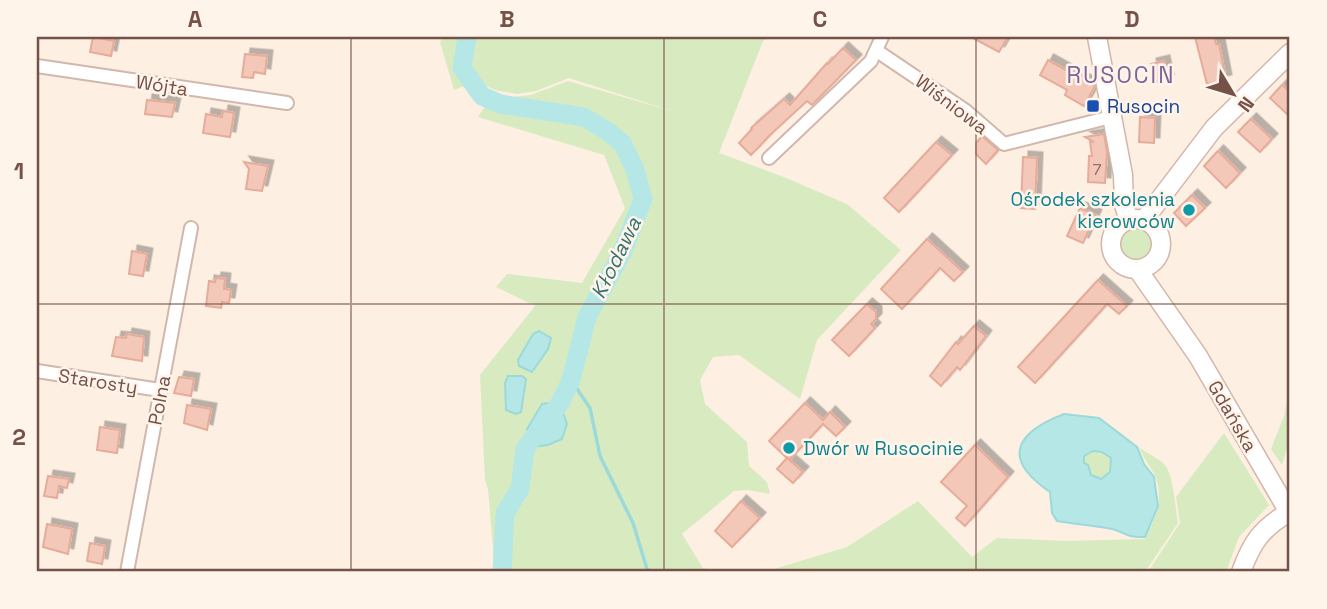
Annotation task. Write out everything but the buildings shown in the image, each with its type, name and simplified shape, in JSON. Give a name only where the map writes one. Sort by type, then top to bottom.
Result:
[{"type":"street","points":[[769,158],[871,61],[882,37]]},
{"type":"street","points":[[1097,37],[1118,154],[1113,200],[1136,223],[1160,235],[1162,245],[1160,255],[1146,266],[1126,267],[1112,253],[1111,240],[1136,223],[1172,184],[1214,128],[1290,53]]},
{"type":"street","name":"Wiśniowa","points":[[877,51],[966,111],[1004,144],[1111,117]]},
{"type":"street","name":"Wójta","points":[[37,66],[287,103]]},
{"type":"street","name":"Polna","points":[[127,572],[191,228]]},
{"type":"street","name":"Gdańska","points":[[1146,266],[1175,320],[1290,513]]},
{"type":"street","name":"Starosty","points":[[37,371],[160,390]]},
{"type":"street","points":[[1241,572],[1255,540],[1272,523],[1290,513]]},
{"type":"green space","points":[[443,37],[772,37],[763,41],[719,153],[847,204],[901,250],[817,340],[800,399],[739,355],[713,357],[700,380],[705,404],[747,442],[749,466],[767,482],[770,494],[734,491],[682,534],[703,568],[720,572],[495,572],[485,480],[480,375],[535,306],[496,287],[507,274],[582,283],[625,208],[604,155],[478,117],[494,93],[512,97],[531,95],[568,81],[675,112],[569,78],[536,91],[517,94],[495,90],[480,80],[454,90],[440,42]]},
{"type":"green space","points":[[1136,228],[1148,232],[1152,244],[1148,256],[1136,260],[1124,256],[1120,244],[1124,232]]},
{"type":"green space","points":[[1290,385],[1290,438],[1282,465],[1271,449],[1284,416]]},
{"type":"green space","points":[[1224,433],[1269,505],[1239,537],[1226,572],[1148,572],[1180,523],[1176,497]]},
{"type":"green space","points":[[1139,447],[1167,468],[1172,482],[1178,523],[1145,572],[764,572],[847,547],[918,501],[972,557],[997,538],[1065,541],[1145,539],[1157,509],[1159,492],[1155,476]]},
{"type":"green space","points":[[1093,451],[1102,452],[1111,458],[1110,472],[1101,479],[1091,474],[1084,464],[1084,456]]},
{"type":"water","points":[[539,331],[551,338],[548,349],[532,372],[519,366],[518,360],[533,334]]},
{"type":"water","points":[[508,376],[522,376],[526,379],[521,412],[516,414],[506,410],[505,383]]},
{"type":"water","points":[[549,403],[564,415],[567,424],[562,439],[533,447],[527,429],[542,404]]},
{"type":"water","points":[[1064,414],[1099,418],[1137,447],[1144,464],[1154,477],[1158,506],[1145,537],[1132,536],[1113,529],[1057,521],[1052,513],[1050,492],[1025,469],[1020,458],[1020,448],[1025,438],[1047,421]],"holes":[[[1093,451],[1102,452],[1111,458],[1110,472],[1101,479],[1091,475],[1088,465],[1084,463],[1084,456]]]},
{"type":"waterway","name":"Kłodawa","points":[[467,37],[462,68],[482,96],[500,104],[584,117],[607,131],[622,143],[635,169],[643,199],[622,253],[587,317],[571,380],[560,403],[525,449],[520,489],[505,513],[502,572]]},
{"type":"waterway","name":"Kłodawa","points":[[571,380],[590,408],[600,456],[633,523],[647,569],[651,572]]},
{"type":"place","name":"Rusocin","points":[[1093,106]]},
{"type":"place","name":"Ośrodek szkolenia kierowców","points":[[1189,210]]},
{"type":"place","name":"Dwór w Rusocinie","points":[[789,448]]},
{"type":"district","name":"RUSOCIN","points":[[1121,75]]}]
